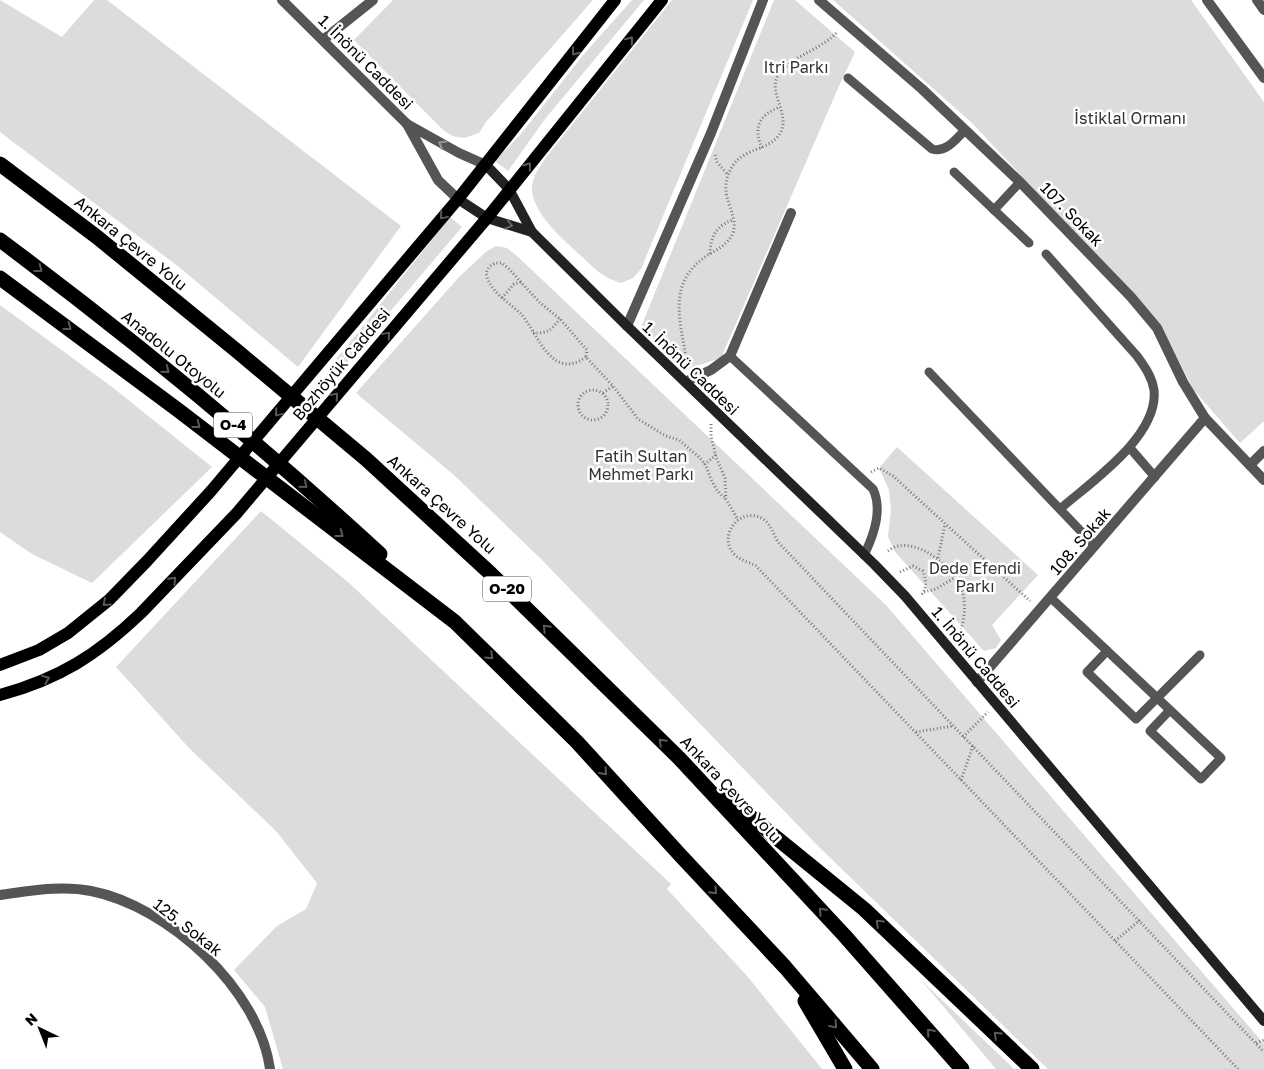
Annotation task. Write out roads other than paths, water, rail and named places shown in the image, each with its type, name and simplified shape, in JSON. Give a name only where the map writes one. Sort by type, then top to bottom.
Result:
[{"type":"highway","name":"Ankara Çevre Yolu","points":[[0,164],[97,237],[366,459],[490,573],[679,758],[844,935],[962,1069]]},
{"type":"highway","name":"Anadolu Otoyolu","points":[[0,240],[50,277],[206,402],[318,497],[455,622]]},
{"type":"highway","points":[[0,278],[170,404],[455,622],[577,742],[785,967],[872,1069]]},
{"type":"highway","points":[[679,758],[864,908],[1032,1069]]},
{"type":"highway","points":[[785,967],[845,1069]]},
{"type":"main road","name":"Bozhöyük Caddesi","points":[[0,665],[39,650],[68,633],[88,618],[109,600],[211,491],[486,165],[615,0]]},
{"type":"main road","name":"Bozhöyük Caddesi","points":[[0,695],[60,674],[79,663],[100,647],[141,613],[236,514],[486,218],[662,0]]},
{"type":"street","name":"1. İnönü Caddesi","points":[[282,0],[408,124]]},
{"type":"street","points":[[323,40],[373,0]]},
{"type":"street","points":[[627,326],[711,133],[763,0]]},
{"type":"street","name":"107. Sokak","points":[[819,0],[922,89],[1020,182],[1131,297],[1156,328],[1183,382],[1205,418],[1264,480]]},
{"type":"street","points":[[1207,0],[1264,78]]},
{"type":"street","points":[[1257,0],[1264,10]]},
{"type":"street","points":[[408,124],[459,154],[486,165]]},
{"type":"street","points":[[408,124],[438,180],[458,199]]},
{"type":"street","name":"1. İnönü Caddesi","points":[[486,165],[509,189],[532,232],[710,407],[864,554],[913,605],[1264,1021]]},
{"type":"street","name":"1. İnönü Caddesi","points":[[458,199],[486,218],[532,232]]},
{"type":"street","points":[[685,382],[711,370],[730,356],[791,213]]},
{"type":"street","name":"108. Sokak","points":[[977,682],[1205,418]]},
{"type":"street","points":[[1250,465],[1264,451]]},
{"type":"street","name":"125. Sokak","points":[[0,895],[49,889],[69,888],[88,890],[111,895],[149,913],[193,946],[229,982],[251,1014],[262,1040],[270,1069]]},
{"type":"lane","points":[[848,78],[932,149],[941,151],[945,149],[965,130]]},
{"type":"lane","points":[[954,172],[1029,243]]},
{"type":"lane","points":[[994,210],[1020,182]]},
{"type":"lane","points":[[1046,254],[1137,356],[1148,372],[1154,390],[1153,409],[1145,426],[1130,448],[1060,509]]},
{"type":"lane","points":[[730,356],[873,489],[877,506],[876,522],[871,540],[864,554]]},
{"type":"lane","points":[[929,372],[1095,546]]},
{"type":"lane","points":[[1130,448],[1155,476]]},
{"type":"lane","points":[[1051,598],[1107,651],[1170,710],[1221,758],[1200,779],[1150,731],[1170,710]]},
{"type":"lane","points":[[1107,651],[1087,672],[1136,719],[1200,655]]},
{"type":"park label","name":"Itri Parkı","points":[[796,67]]},
{"type":"park label","name":"İstiklal Ormanı","points":[[1130,118]]},
{"type":"park label","name":"Fatih Sultan Mehmet Parkı","points":[[641,465]]},
{"type":"park label","name":"Dede Efendi Parkı","points":[[975,577]]}]
